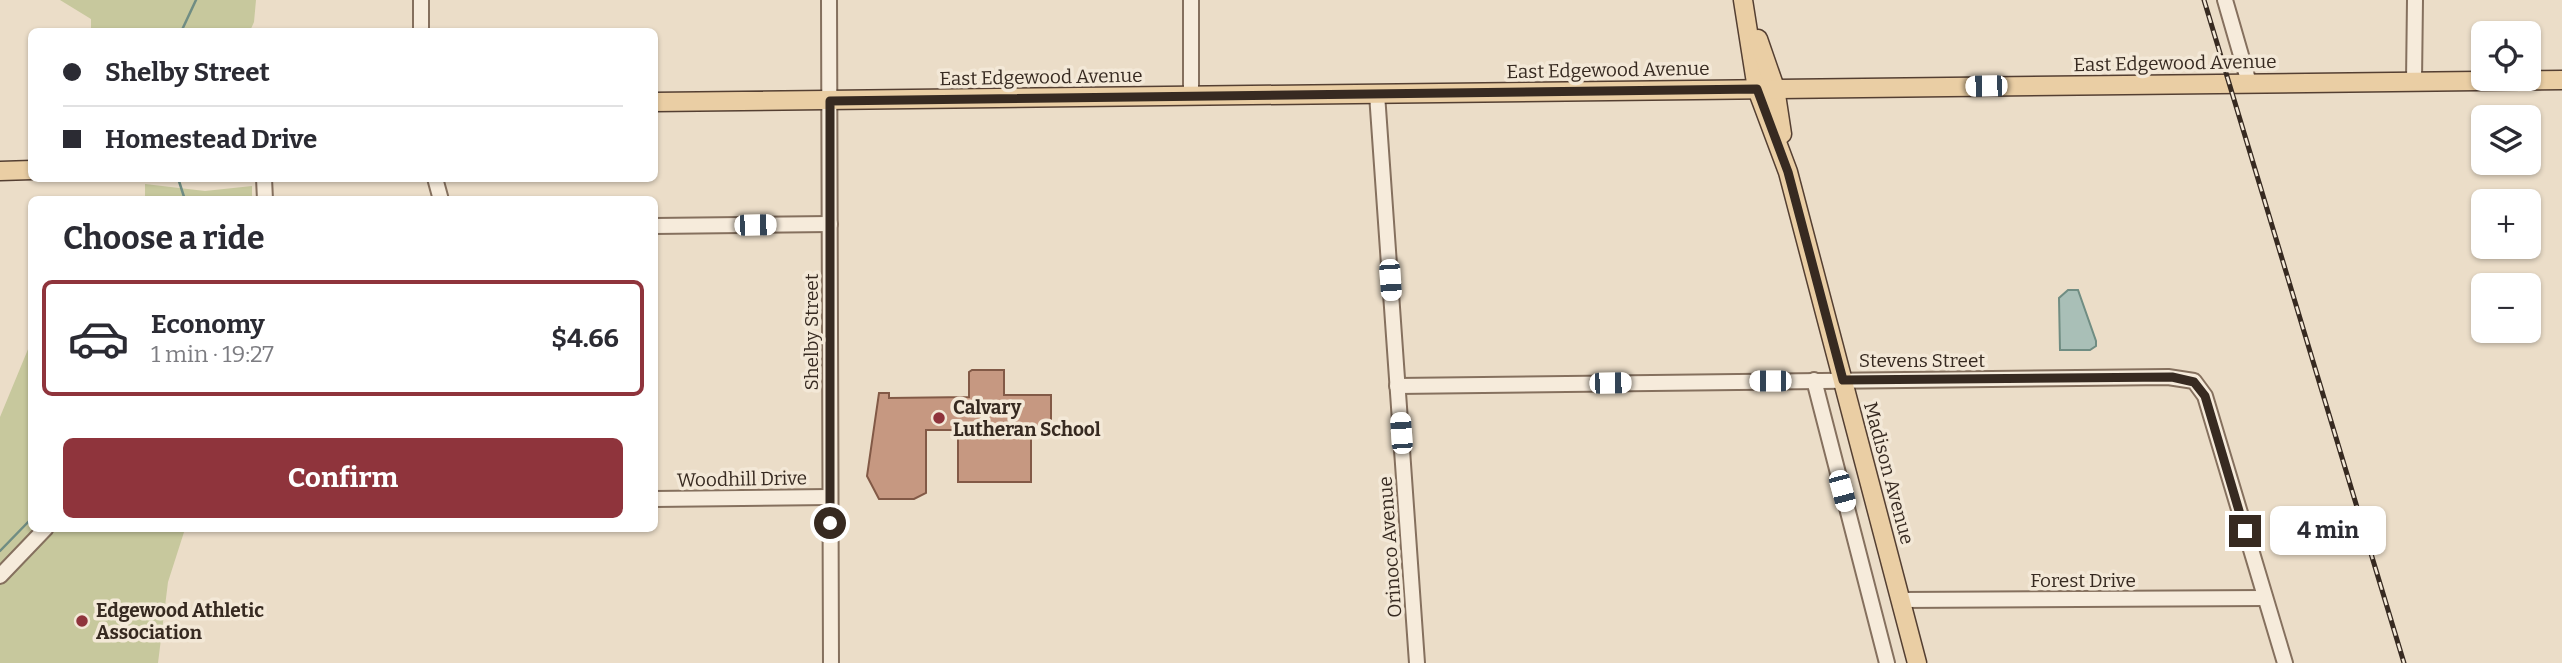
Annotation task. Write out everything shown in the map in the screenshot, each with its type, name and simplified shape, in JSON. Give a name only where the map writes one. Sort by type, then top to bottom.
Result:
[{"type":"main road","name":"Madison Avenue","points":[[1743,0],[1917,663]]},
{"type":"main road","name":"East Edgewood Avenue","points":[[658,102],[2562,80]]},
{"type":"main road","points":[[0,171],[28,170]]},
{"type":"street","points":[[421,0],[421,28]]},
{"type":"street","name":"Shelby Street","points":[[829,0],[831,663]]},
{"type":"street","points":[[1191,0],[1191,96]]},
{"type":"street","points":[[2225,0],[2249,83]]},
{"type":"street","points":[[2414,81],[2415,0]]},
{"type":"street","name":"Orinoco Avenue","points":[[1377,93],[1417,663]]},
{"type":"street","points":[[658,226],[830,224]]},
{"type":"street","name":"Stevens Street","points":[[1397,386],[2172,377],[2194,382],[2205,396],[2265,598]]},
{"type":"street","points":[[1814,380],[1887,663]]},
{"type":"street","name":"Woodhill Drive","points":[[658,499],[830,497]]},
{"type":"street","points":[[0,576],[42,532]]},
{"type":"street","points":[[2265,598],[2285,663]]},
{"type":"street","name":"Forest Drive","points":[[1900,600],[2265,598]]},
{"type":"green space","points":[[60,0],[256,0],[251,28],[91,28],[91,19]]},
{"type":"green space","points":[[145,184],[205,191],[252,186],[252,196],[145,196]]},
{"type":"green space","name":"Edgewood Athletic Association","points":[[28,349],[28,532],[184,532],[168,582],[158,663],[0,663],[0,417]]},
{"type":"water","points":[[2068,290],[2078,290],[2096,341],[2096,346],[2090,350],[2060,350],[2059,298]]},
{"type":"building","points":[[1004,370],[1004,395],[1051,395],[1051,432],[1031,432],[1031,482],[958,482],[958,430],[926,430],[926,493],[914,499],[879,499],[867,476],[879,393],[889,393],[889,398],[969,397],[969,372]]},
{"type":"waterway","points":[[183,28],[196,0]]},
{"type":"waterway","points":[[179,182],[184,196]]},
{"type":"waterway","points":[[0,551],[28,522]]},
{"type":"railway","points":[[2204,0],[2404,663]]},
{"type":"place","name":"Calvary Lutheran School","points":[[939,418]]},
{"type":"place","name":"Edgewood Athletic Association","points":[[82,621]]},
{"type":"route","points":[[830,523],[830,101],[1757,89],[1788,172],[1843,380],[2172,377],[2194,382],[2205,396],[2245,531]]}]
